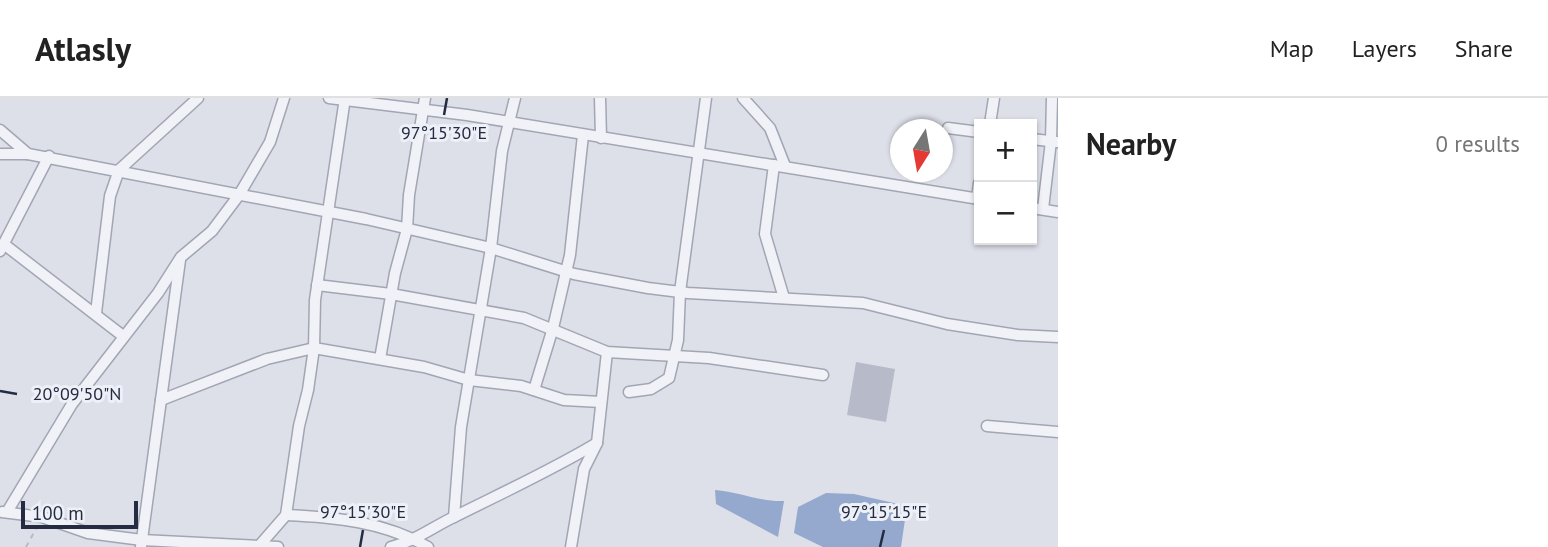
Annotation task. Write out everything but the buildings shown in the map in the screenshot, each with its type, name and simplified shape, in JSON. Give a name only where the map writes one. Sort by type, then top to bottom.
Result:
[{"type":"street","points":[[96,313],[110,196],[118,170],[198,98]]},
{"type":"street","points":[[278,547],[141,544],[88,533],[42,517],[3,512],[46,442],[181,257],[212,231],[239,195],[270,142],[284,98]]},
{"type":"street","points":[[329,98],[511,123],[974,197]]},
{"type":"street","points":[[380,359],[391,293],[407,229],[409,195],[425,98]]},
{"type":"street","points":[[454,517],[454,481],[482,310],[502,151],[516,98]]},
{"type":"street","points":[[600,98],[601,138]]},
{"type":"street","points":[[629,392],[651,389],[669,378],[674,358],[680,292],[706,98]]},
{"type":"street","points":[[743,98],[769,128],[779,166],[765,234],[784,298]]},
{"type":"street","points":[[991,119],[994,98]]},
{"type":"street","points":[[1052,98],[1055,142],[1037,208],[1058,212]]},
{"type":"street","points":[[259,546],[286,515],[314,348],[317,285],[345,99]]},
{"type":"street","points":[[953,129],[974,131]]},
{"type":"street","points":[[0,130],[28,154]]},
{"type":"street","points":[[534,390],[567,271],[583,135]]},
{"type":"street","points":[[1037,140],[1055,142]]},
{"type":"street","points":[[0,154],[49,156],[327,212],[491,248],[567,271],[680,292],[863,303],[947,324],[1018,335],[1058,337]]},
{"type":"street","points":[[49,156],[2,248],[96,313],[123,336]]},
{"type":"street","points":[[141,544],[181,257]]},
{"type":"street","points":[[317,285],[391,293],[524,318],[607,352],[709,358],[823,375]]},
{"type":"street","points":[[161,400],[267,359],[314,348],[424,367],[469,380],[534,390],[564,400],[601,402]]},
{"type":"street","points":[[571,547],[584,469],[597,443],[607,352]]},
{"type":"street","points":[[987,426],[1058,432]]},
{"type":"street","points":[[391,547],[416,540],[454,517],[540,478],[597,443]]},
{"type":"street","points":[[286,515],[355,522],[416,540],[428,547]]},
{"type":"path","points":[[26,547],[42,517]]},
{"type":"water","points":[[715,490],[784,501],[778,537],[716,504]]},
{"type":"water","points":[[826,493],[854,494],[907,506],[901,547],[823,547],[794,533],[798,507]]}]
